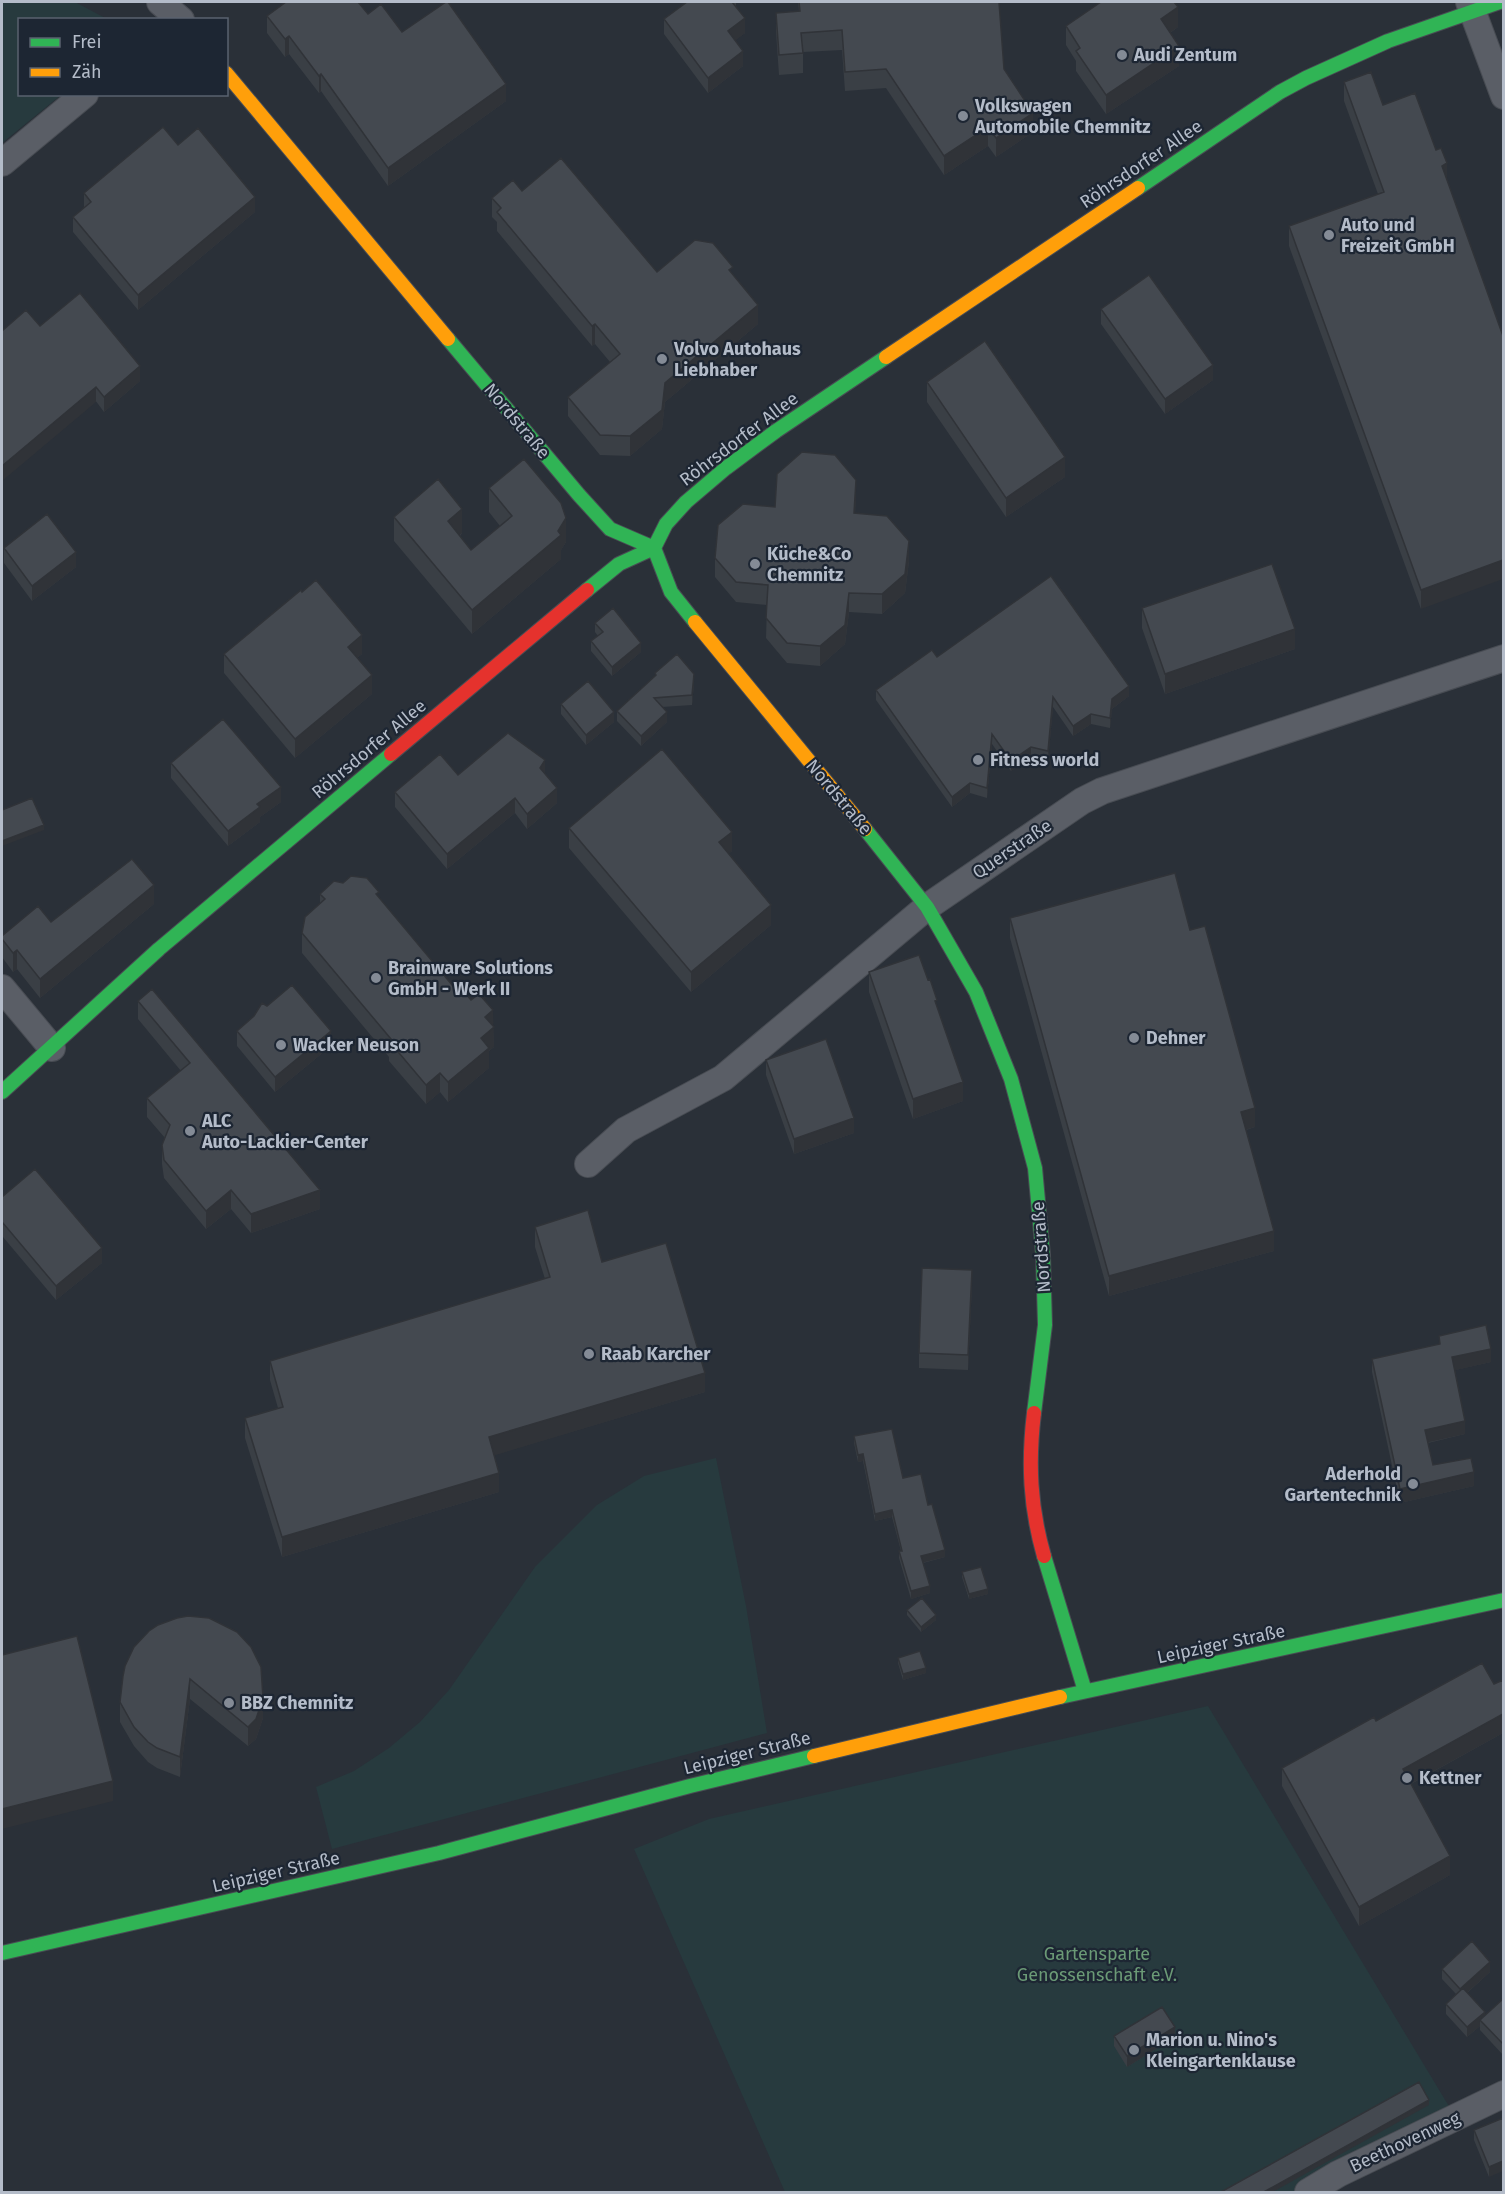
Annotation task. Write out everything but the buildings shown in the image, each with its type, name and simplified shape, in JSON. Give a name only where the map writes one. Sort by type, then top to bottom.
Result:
[{"type":"street","name":"Röhrsdorfer Allee","points":[[2,1092],[159,949],[485,674],[619,564],[654,548],[666,524],[686,502],[726,468],[776,431],[1280,92],[1320,70],[1471,6],[1500,2]]},
{"type":"street","points":[[1471,6],[1503,96]]},
{"type":"street","name":"Nordstraße","points":[[228,75],[579,495],[610,529],[654,548],[671,592],[927,907],[976,992],[1011,1079],[1035,1168],[1043,1255],[1045,1325],[1031,1441],[1030,1488],[1035,1526],[1085,1690]]},
{"type":"street","points":[[2,163],[83,96]]},
{"type":"street","name":"Querstraße","points":[[588,1164],[626,1130],[723,1078],[927,907],[1082,801],[1102,791],[1503,658]]},
{"type":"street","points":[[2,988],[52,1048]]},
{"type":"street","name":"Leipziger Straße","points":[[2,1953],[439,1853],[690,1786],[1085,1690],[1503,1600]]},
{"type":"street","name":"Beethovenweg","points":[[1308,2193],[1338,2174],[1503,2094]]},
{"type":"green space","points":[[2,2],[75,2],[105,18],[18,18],[18,96],[60,96],[2,143]]},
{"type":"green space","points":[[716,1458],[746,1606],[767,1733],[332,1849],[316,1787],[354,1771],[389,1748],[420,1722],[449,1690],[535,1567],[597,1505],[644,1476]]},
{"type":"green space","name":"Gartensparte Genossenschaft e.V.","points":[[1208,1706],[1456,2118],[1308,2192],[785,2192],[634,1849],[709,1819]]},
{"type":"traffic: fast","points":[[1138,188],[1280,92],[1306,78],[1388,41],[1500,2]]},
{"type":"traffic: fast","points":[[448,339],[610,529],[654,548],[671,592],[695,622]]},
{"type":"traffic: fast","points":[[587,590],[619,564],[654,548],[666,524],[686,502],[726,468],[776,431],[886,357]]},
{"type":"traffic: fast","points":[[2,1092],[159,949],[391,754]]},
{"type":"traffic: fast","points":[[865,829],[927,907],[976,992],[1011,1079],[1035,1168],[1043,1255],[1045,1325],[1034,1413]]},
{"type":"traffic: fast","points":[[1044,1556],[1085,1691]]},
{"type":"traffic: fast","points":[[1060,1697],[1504,1600]]},
{"type":"traffic: fast","points":[[2,1953],[439,1853],[690,1786],[814,1756]]},
{"type":"traffic: slow","points":[[228,75],[448,339]]},
{"type":"traffic: slow","points":[[886,357],[1138,188]]},
{"type":"traffic: slow","points":[[695,622],[865,829]]},
{"type":"traffic: slow","points":[[814,1756],[1060,1697]]},
{"type":"traffic: jam","points":[[391,754],[587,590]]},
{"type":"traffic: jam","points":[[1034,1413],[1031,1450],[1033,1502],[1044,1556]]},
{"type":"place","name":"Audi Zentum","points":[[1122,55]]},
{"type":"place","name":"Volkswagen Automobile Chemnitz","points":[[963,116]]},
{"type":"place","name":"Auto und Freizeit GmbH","points":[[1329,235]]},
{"type":"place","name":"Volvo Autohaus Liebhaber","points":[[662,359]]},
{"type":"place","name":"Küche&Co Chemnitz","points":[[755,564]]},
{"type":"place","name":"Fitness world","points":[[978,760]]},
{"type":"place","name":"Brainware Solutions GmbH - Werk II","points":[[376,978]]},
{"type":"place","name":"Dehner","points":[[1134,1038]]},
{"type":"place","name":"Wacker Neuson","points":[[281,1045]]},
{"type":"place","name":"ALC Auto-Lackier-Center","points":[[190,1131]]},
{"type":"place","name":"Raab Karcher","points":[[589,1354]]},
{"type":"place","name":"Aderhold Gartentechnik","points":[[1413,1484]]},
{"type":"place","name":"BBZ Chemnitz","points":[[229,1703]]},
{"type":"place","name":"Kettner","points":[[1407,1778]]},
{"type":"place","name":"Marion u. Nino's Kleingartenklause","points":[[1134,2050]]}]
